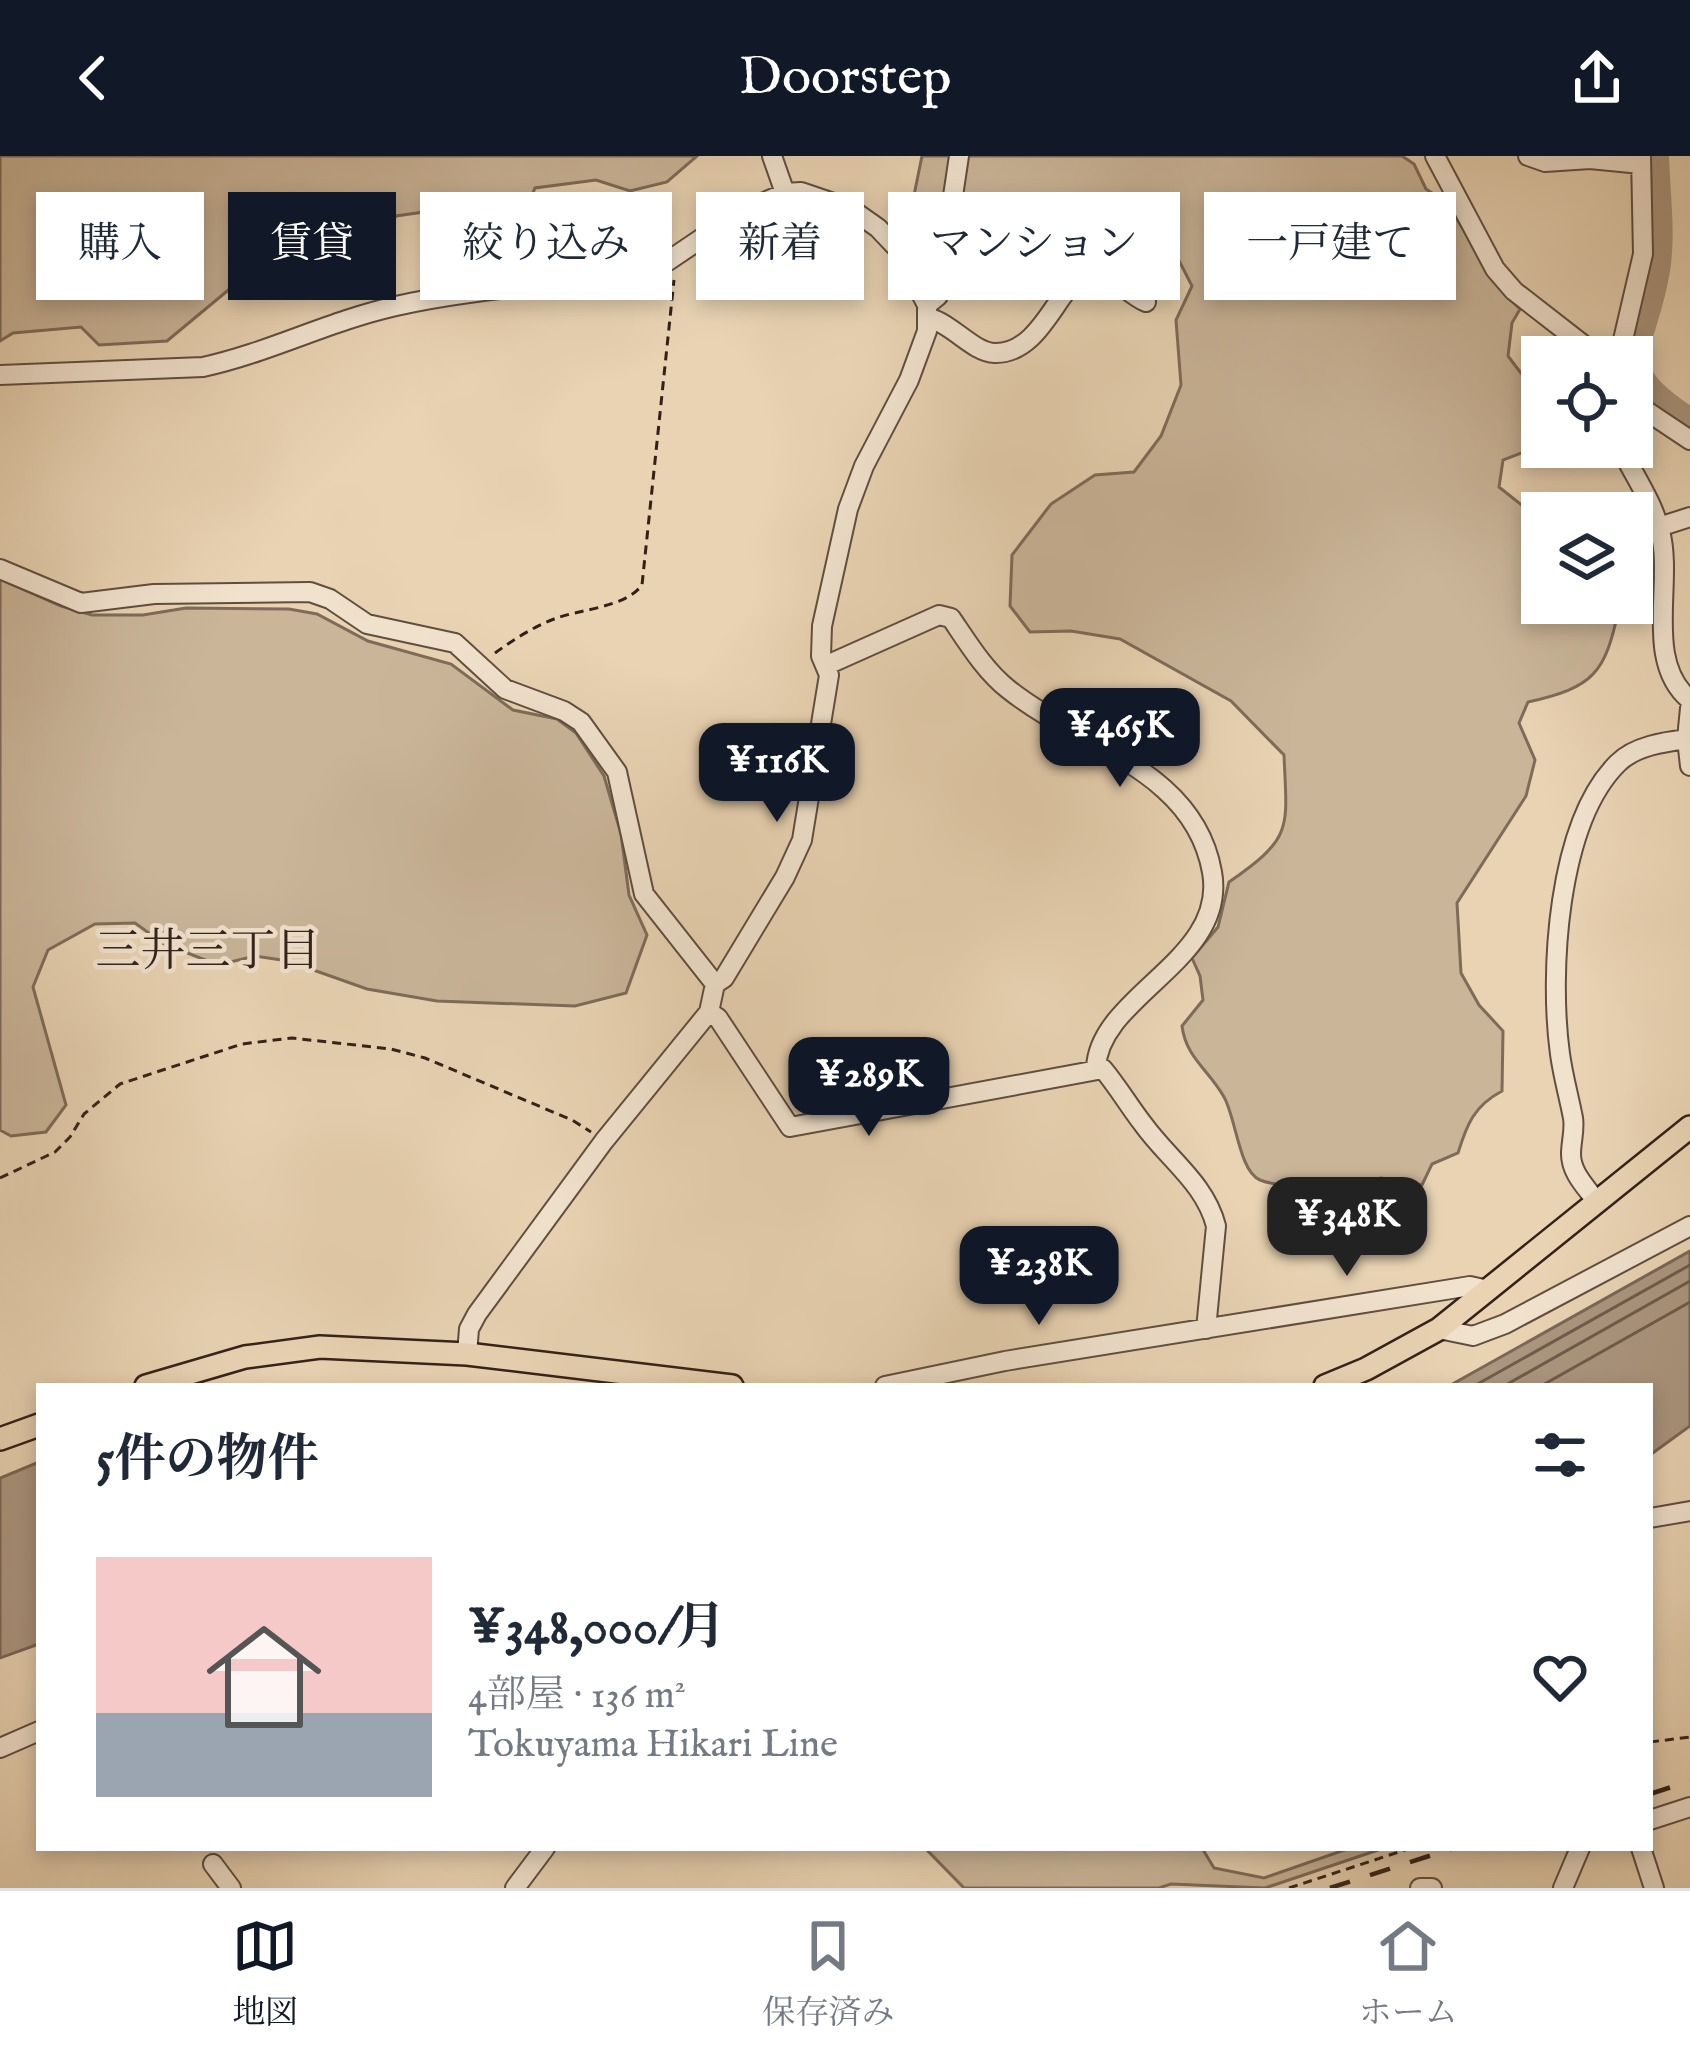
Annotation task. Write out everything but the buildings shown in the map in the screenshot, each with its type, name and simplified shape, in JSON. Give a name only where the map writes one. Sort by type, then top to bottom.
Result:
[{"type":"main road","points":[[1332,1383],[1439,1329],[1690,1126]]},
{"type":"main road","points":[[156,1383],[245,1357],[320,1347],[467,1354],[690,1383]]},
{"type":"main road","points":[[0,1439],[36,1426]]},
{"type":"street","points":[[772,156],[784,192]]},
{"type":"street","points":[[467,1354],[477,1314],[604,1141],[709,1012],[715,984],[724,977],[785,877],[802,840],[827,665],[821,656],[822,626],[848,509],[864,466],[909,380],[928,312],[938,296],[959,156]]},
{"type":"street","points":[[1435,156],[1495,268],[1514,291],[1572,336]]},
{"type":"street","points":[[1528,156],[1545,162],[1641,160],[1643,254],[1624,336]]},
{"type":"street","points":[[864,218],[897,248],[928,312],[986,351],[999,354],[1034,339],[1075,278],[1091,271],[1103,273],[1146,302]]},
{"type":"street","points":[[0,375],[203,368],[396,306],[442,300]]},
{"type":"street","points":[[1653,415],[1690,440]]},
{"type":"street","points":[[1630,468],[1659,526],[1664,640],[1675,683],[1690,704],[1690,766]]},
{"type":"street","points":[[1659,526],[1690,517]]},
{"type":"street","points":[[0,569],[81,603],[154,594],[310,592],[330,599],[367,624],[455,643],[505,689],[581,722],[608,757],[617,772],[644,894],[715,984]]},
{"type":"street","points":[[827,665],[939,615],[951,618],[1007,688],[1150,778],[1196,822],[1214,878],[1204,926],[1109,1034],[1096,1056],[1096,1068]]},
{"type":"street","points":[[1597,1202],[1574,1172],[1571,1155],[1574,1126],[1556,1015],[1562,894],[1576,839],[1595,797],[1618,764],[1648,747],[1687,739]]},
{"type":"street","points":[[709,1012],[718,1018],[790,1127],[1103,1069],[1212,1210],[1216,1226],[1206,1329]]},
{"type":"street","points":[[1439,1329],[1473,1336],[1505,1324],[1690,1226]]},
{"type":"street","points":[[899,1383],[1005,1361],[1470,1286],[1488,1290]]},
{"type":"street","points":[[1653,1517],[1690,1511]]},
{"type":"street","points":[[0,1748],[36,1733]]},
{"type":"street","points":[[1653,1819],[1690,1807]]},
{"type":"street","points":[[515,1888],[543,1851]]},
{"type":"street","points":[[1563,1888],[1579,1851]]},
{"type":"street","points":[[1642,1851],[1654,1888]]},
{"type":"street","points":[[213,1864],[231,1888]]},
{"type":"street","points":[[1420,1888],[1432,1888]]},
{"type":"path","points":[[481,666],[552,619],[624,598],[642,585],[672,278]]},
{"type":"path","points":[[0,1178],[55,1152],[84,1114],[120,1084],[242,1043],[292,1038],[392,1048],[425,1058],[572,1120],[604,1141]]},
{"type":"path","points":[[1653,1742],[1690,1737]]},
{"type":"path","points":[[1289,1888],[1402,1851]]},
{"type":"shaded area","points":[[0,156],[697,156],[667,182],[630,191],[596,180],[535,188],[533,192],[420,192],[420,213],[396,216],[396,192],[228,192],[228,290],[167,341],[99,345],[81,327],[13,333],[0,341]]},
{"type":"shaded area","points":[[922,156],[1402,156],[1414,164],[1430,192],[1204,192],[1204,300],[1456,300],[1456,218],[1499,287],[1520,309],[1512,323],[1508,356],[1521,373],[1521,453],[1503,460],[1499,487],[1521,505],[1521,624],[1615,624],[1593,674],[1568,690],[1528,702],[1519,723],[1535,760],[1526,796],[1457,903],[1461,973],[1479,1005],[1503,1031],[1502,1091],[1473,1117],[1458,1153],[1432,1164],[1422,1185],[1381,1178],[1356,1183],[1344,1228],[1326,1225],[1322,1195],[1253,1175],[1224,1097],[1193,1055],[1182,1026],[1203,1000],[1192,958],[1218,927],[1229,882],[1265,854],[1282,829],[1284,755],[1231,701],[1120,639],[1071,631],[1030,632],[1010,606],[1012,555],[1051,504],[1095,475],[1134,472],[1161,436],[1181,385],[1176,320],[1192,286],[1180,263],[1180,192],[915,192]]},
{"type":"shaded area","points":[[0,579],[92,615],[143,615],[186,608],[289,609],[317,614],[368,641],[451,664],[513,710],[557,719],[576,733],[604,776],[621,834],[629,895],[647,935],[626,993],[575,1006],[437,1001],[367,989],[288,961],[255,956],[218,965],[164,944],[135,923],[95,924],[48,950],[33,987],[66,1105],[46,1132],[11,1136],[0,1130]]},
{"type":"shaded area","points":[[928,1851],[1204,1851],[1214,1868],[1264,1878],[1341,1851],[1375,1851],[1265,1888],[1171,1884],[1159,1888],[964,1888]]},
{"type":"water","points":[[1690,1251],[1690,1426],[1653,1453],[1653,1383],[1454,1383]]},
{"type":"water","points":[[36,1463],[36,1645],[0,1658],[0,1478]]},
{"type":"waterway","points":[[1654,156],[1657,256],[1637,339],[1636,371],[1662,404],[1690,423]]},
{"type":"railway","points":[[1653,1793],[1690,1781]]},
{"type":"railway","points":[[1330,1888],[1445,1851]]},
{"type":"district","name":"三井三丁目","points":[[208,952]]}]
